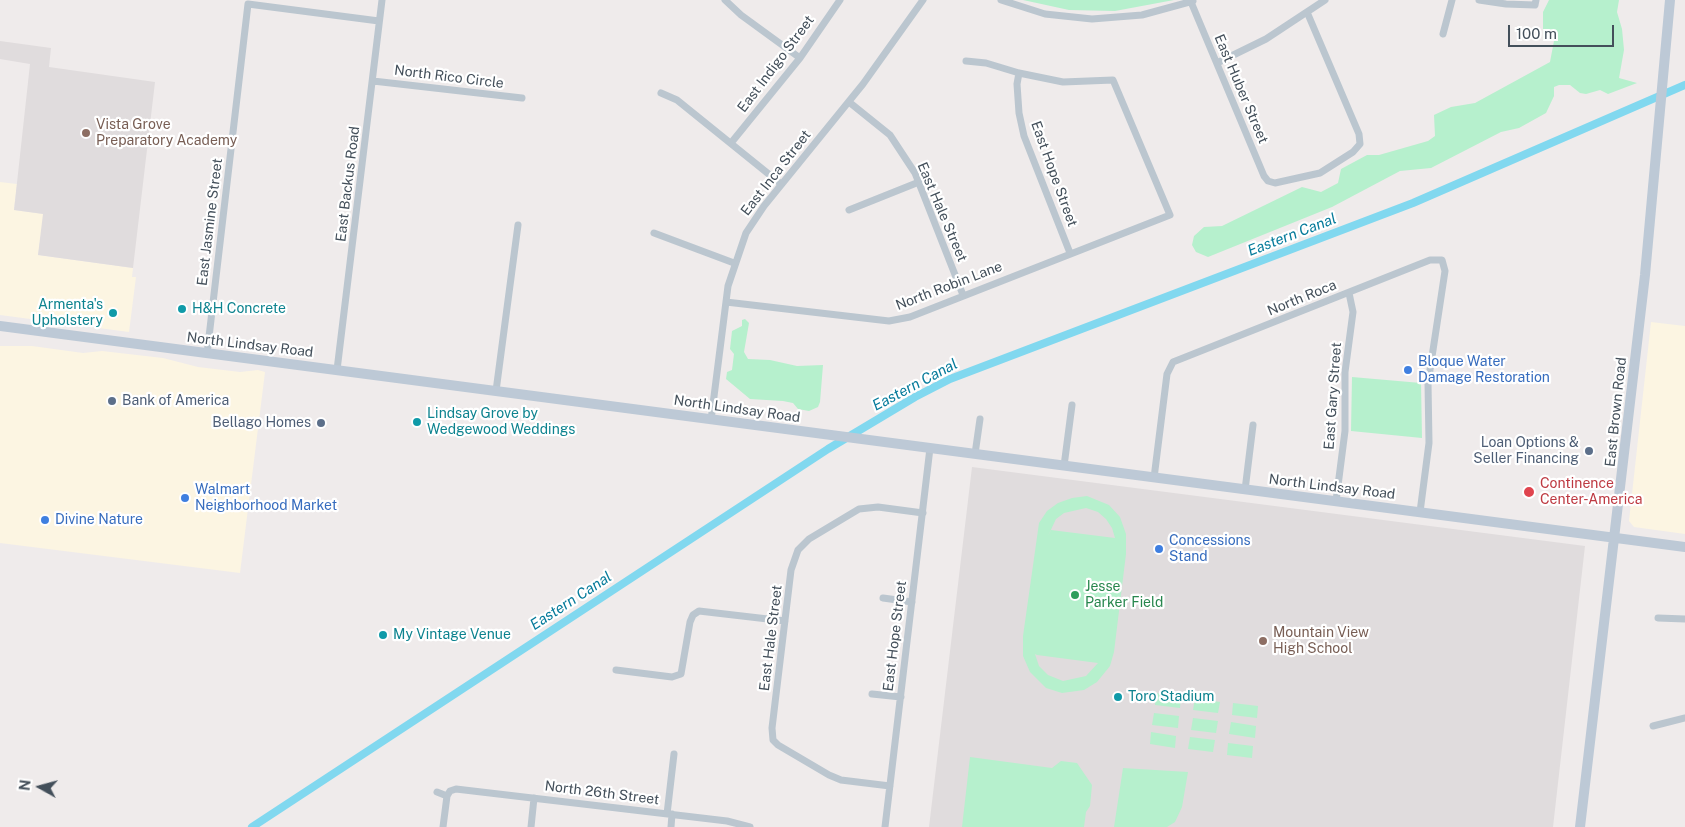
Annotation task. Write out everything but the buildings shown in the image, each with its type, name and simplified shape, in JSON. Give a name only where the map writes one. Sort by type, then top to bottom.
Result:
[{"type":"main road","name":"East Brown Road","points":[[1580,827],[1645,275],[1670,0]]},
{"type":"main road","name":"North Lindsay Road","points":[[0,326],[1685,547]]},
{"type":"street","name":"East Backus Road","points":[[337,370],[382,0]]},
{"type":"street","points":[[725,0],[741,15],[800,58]]},
{"type":"street","name":"East Indigo Street","points":[[731,143],[800,58],[840,0]]},
{"type":"street","name":"East Inca Street","points":[[711,420],[726,302],[734,263],[753,221],[848,102],[923,0]]},
{"type":"street","points":[[1001,0],[1046,14],[1092,19],[1142,15],[1193,1]]},
{"type":"street","points":[[1216,63],[1258,43],[1325,0]]},
{"type":"street","points":[[1443,34],[1452,0]]},
{"type":"street","points":[[1479,0],[1506,4],[1536,2]]},
{"type":"street","name":"East Huber Street","points":[[1193,1],[1216,63],[1264,176],[1271,182],[1281,183],[1320,173],[1353,152],[1360,144],[1359,134],[1307,12]]},
{"type":"street","name":"East Jasmine Street","points":[[207,354],[248,4],[379,21]]},
{"type":"street","points":[[966,61],[986,63],[1019,73]]},
{"type":"street","name":"North Robin Lane","points":[[726,302],[889,321],[910,317],[1170,215],[1113,80],[1063,82],[1019,73]]},
{"type":"street","name":"East Hope Street","points":[[1019,73],[1019,103],[1024,136],[1070,253]]},
{"type":"street","name":"North Rico Circle","points":[[373,81],[522,98]]},
{"type":"street","points":[[660,93],[677,100],[781,184]]},
{"type":"street","name":"East Hale Street","points":[[848,102],[890,135],[919,182],[963,295]]},
{"type":"street","points":[[849,210],[919,182]]},
{"type":"street","points":[[496,391],[518,225]]},
{"type":"street","points":[[654,233],[734,263]]},
{"type":"street","name":"North Roca","points":[[1154,478],[1167,374],[1172,362],[1430,260],[1442,260],[1444,271],[1428,383],[1428,444],[1420,512]]},
{"type":"street","name":"East Gary Street","points":[[1336,501],[1345,432],[1345,372],[1353,312],[1349,293]]},
{"type":"street","points":[[1064,466],[1072,405]]},
{"type":"street","points":[[975,454],[980,419]]},
{"type":"street","points":[[1245,490],[1253,425]]},
{"type":"street","name":"East Hope Street","points":[[885,827],[930,448]]},
{"type":"street","name":"East Hale Street","points":[[890,786],[836,778],[781,747],[773,740],[772,728],[785,620],[793,563],[798,550],[809,539],[859,509],[878,507],[923,513]]},
{"type":"street","points":[[883,598],[912,602]]},
{"type":"street","points":[[616,670],[672,677],[681,674],[690,622],[693,615],[699,611],[785,620]]},
{"type":"street","points":[[1658,618],[1685,619]]},
{"type":"street","points":[[872,694],[900,697]]},
{"type":"street","points":[[1653,726],[1685,718]]},
{"type":"street","points":[[671,827],[670,814],[674,754]]},
{"type":"street","name":"North 26th Street","points":[[449,793],[460,789],[727,821],[750,827]]},
{"type":"street","points":[[438,792],[449,793],[443,827]]},
{"type":"street","points":[[531,827],[534,798]]},
{"type":"shaded area","name":"Vista Grove Preparatory Academy","points":[[0,41],[51,48],[49,67],[155,82],[133,268],[38,255],[43,214],[14,210],[30,64],[0,59]]},
{"type":"shaded area","points":[[0,182],[17,184],[14,210],[44,214],[38,255],[133,268],[132,277],[136,277],[129,332],[0,315]]},
{"type":"shaded area","points":[[1651,322],[1685,326],[1685,534],[1634,527],[1629,521]]},
{"type":"shaded area","points":[[0,346],[32,346],[83,353],[102,351],[163,358],[198,367],[240,372],[258,370],[265,372],[240,573],[0,543]]},
{"type":"shaded area","name":"Mountain View High School","points":[[972,467],[1585,546],[1553,827],[929,827]]},
{"type":"green space","points":[[1023,0],[1174,0],[1115,11],[1069,10]]},
{"type":"green space","points":[[1549,0],[1619,0],[1617,12],[1622,29],[1624,50],[1619,78],[1637,83],[1608,94],[1600,90],[1586,94],[1580,93],[1570,85],[1559,85],[1554,87],[1554,96],[1546,113],[1519,128],[1501,132],[1431,168],[1400,171],[1332,207],[1208,257],[1196,252],[1192,245],[1194,236],[1204,227],[1222,226],[1302,187],[1321,192],[1338,183],[1341,169],[1367,155],[1379,155],[1428,141],[1435,136],[1434,115],[1451,107],[1475,103],[1550,62],[1554,41],[1543,40],[1543,12]]},
{"type":"green space","points":[[745,319],[749,323],[744,352],[748,359],[770,360],[797,366],[823,365],[818,407],[809,411],[798,409],[793,403],[750,399],[726,379],[727,372],[732,370],[734,354],[730,349],[732,331],[742,326],[742,320]]},
{"type":"green space","points":[[1352,377],[1421,383],[1422,438],[1351,431]]},
{"type":"green space","points":[[1087,496],[1109,505],[1120,517],[1126,534],[1126,554],[1114,652],[1110,666],[1097,682],[1084,690],[1062,693],[1046,688],[1030,672],[1023,656],[1023,636],[1039,523],[1047,511],[1058,503],[1072,498]],"holes":[[[1086,508],[1098,512],[1106,519],[1112,528],[1115,538],[1051,530],[1048,536],[1056,519],[1064,513]],[[1035,654],[1037,655],[1098,663],[1086,676],[1063,681],[1048,675],[1039,666]]]},
{"type":"green space","points":[[1156,693],[1181,696],[1180,708],[1155,705]]},
{"type":"green space","points":[[1195,698],[1220,702],[1218,713],[1193,710]]},
{"type":"green space","points":[[1233,703],[1258,706],[1257,718],[1232,715]]},
{"type":"green space","points":[[1154,713],[1179,716],[1178,728],[1152,725]]},
{"type":"green space","points":[[1193,718],[1218,721],[1216,733],[1191,730]]},
{"type":"green space","points":[[1231,722],[1256,726],[1255,738],[1229,734]]},
{"type":"green space","points":[[1151,732],[1176,736],[1175,748],[1150,744]]},
{"type":"green space","points":[[1190,737],[1215,740],[1213,752],[1188,749]]},
{"type":"green space","points":[[1228,743],[1253,746],[1252,758],[1227,755]]},
{"type":"green space","points":[[970,757],[1052,768],[1061,761],[1077,763],[1092,785],[1090,806],[1086,812],[1084,827],[962,827]]},
{"type":"green space","points":[[1123,768],[1188,772],[1182,807],[1175,822],[1167,827],[1114,827]]},
{"type":"waterway","name":"Eastern Canal","points":[[252,827],[828,449],[915,397],[950,379],[1413,203],[1685,85]]},
{"type":"place","name":"Vista Grove Preparatory Academy","points":[[86,133]]},
{"type":"place","name":"H&H Concrete","points":[[182,309]]},
{"type":"place","name":"Armenta's Upholstery","points":[[113,313]]},
{"type":"place","name":"Bloque Water Damage Restoration","points":[[1408,370]]},
{"type":"place","name":"Bank of America","points":[[112,401]]},
{"type":"place","name":"Lindsay Grove by Wedgewood Weddings","points":[[417,422]]},
{"type":"place","name":"Bellago Homes","points":[[321,423]]},
{"type":"place","name":"Loan Options & Seller Financing","points":[[1589,451]]},
{"type":"place","name":"Continence Center-America","points":[[1529,492]]},
{"type":"place","name":"Walmart Neighborhood Market","points":[[185,498]]},
{"type":"place","name":"Divine Nature","points":[[45,520]]},
{"type":"place","name":"Concessions Stand","points":[[1159,549]]},
{"type":"place","name":"Jesse Parker Field","points":[[1075,595]]},
{"type":"place","name":"My Vintage Venue","points":[[383,635]]},
{"type":"place","name":"Mountain View High School","points":[[1263,641]]},
{"type":"place","name":"Toro Stadium","points":[[1118,697]]}]
